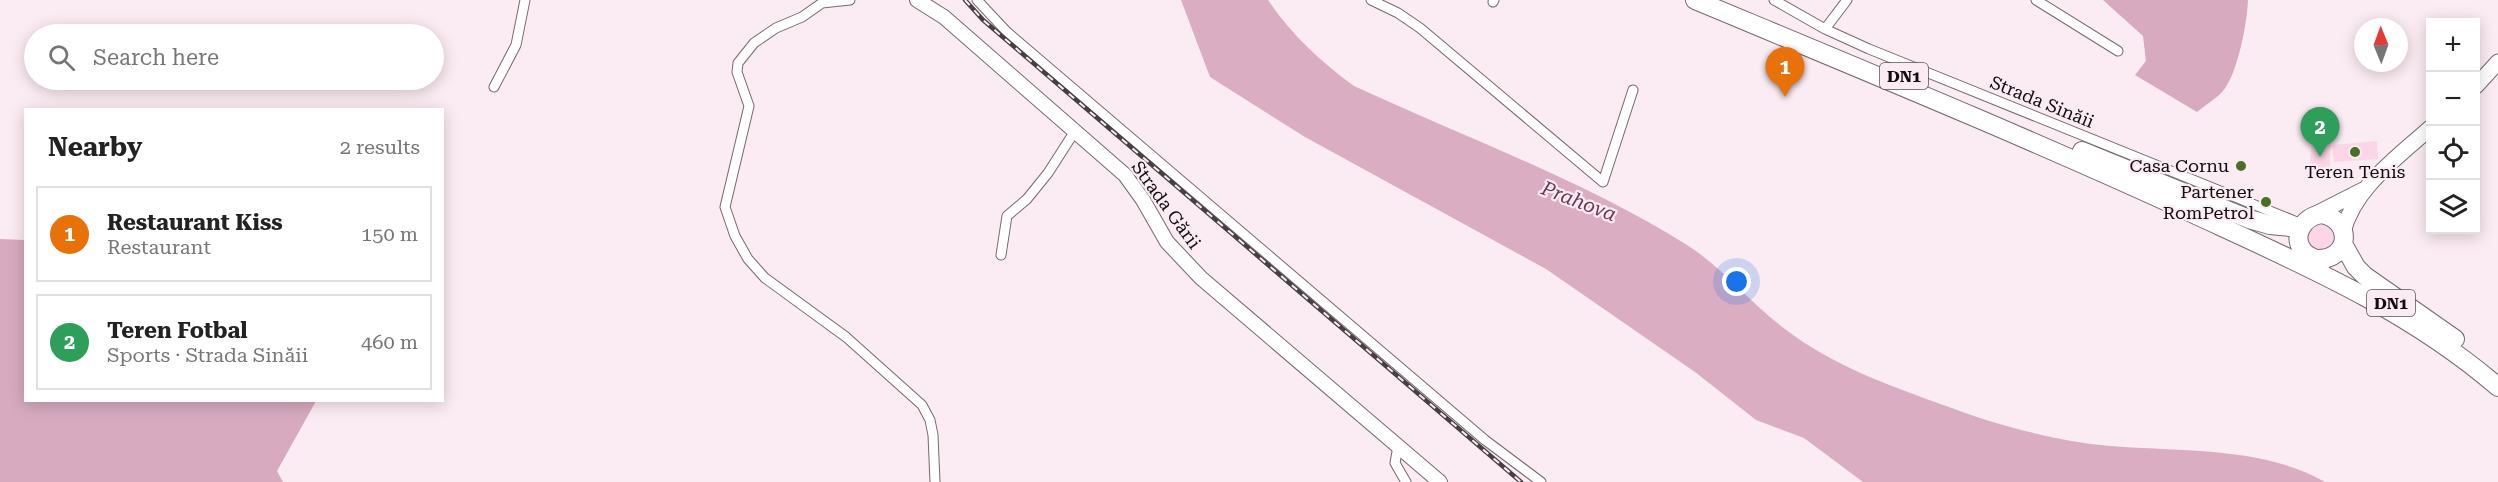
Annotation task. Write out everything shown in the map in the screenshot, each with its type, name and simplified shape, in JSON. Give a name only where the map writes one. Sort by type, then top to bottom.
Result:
[{"type":"highway","name":"DN1","points":[[1695,0],[2136,187],[2329,277],[2388,309],[2460,355]]},
{"type":"highway","name":"DN1","points":[[1723,0],[2249,219],[2270,225],[2304,228]]},
{"type":"highway","name":"DN1","points":[[2136,187],[2163,195],[2258,233],[2304,228],[2329,215],[2340,225],[2343,238],[2356,267],[2365,276],[2426,317],[2498,374]]},
{"type":"highway","name":"DN1","points":[[2304,228],[2304,252],[2425,326],[2498,387]]},
{"type":"highway","points":[[2317,259],[2331,257],[2343,238]]},
{"type":"main road","points":[[2480,81],[2497,64]]},
{"type":"main road","points":[[2343,238],[2351,208],[2368,187],[2426,132]]},
{"type":"main road","points":[[2304,228],[2368,187]]},
{"type":"street","points":[[494,87],[516,45],[525,0]]},
{"type":"street","points":[[850,0],[822,3],[802,17],[776,28],[754,43],[738,63],[737,72],[748,106],[725,207],[744,251],[765,278],[846,337],[922,405],[931,428],[935,482]]},
{"type":"street","name":"Strada Gării","points":[[917,0],[935,9],[1129,180],[1167,242],[1201,278],[1440,482]]},
{"type":"street","points":[[977,0],[1007,32],[1485,440],[1541,482]]},
{"type":"street","points":[[1371,0],[1398,13],[1420,28],[1603,182],[1633,90]]},
{"type":"street","name":"Strada Sinăii","points":[[1774,0],[1825,29],[2304,228]]},
{"type":"street","points":[[1825,29],[1847,0]]},
{"type":"street","points":[[2036,0],[2118,51]]},
{"type":"street","points":[[1001,255],[1007,216],[1027,199],[1048,173],[1075,131]]},
{"type":"street","points":[[1398,446],[1395,463],[1406,482]]},
{"type":"shaded area","points":[[2103,0],[2248,0],[2244,34],[2237,60],[2223,91],[2197,112],[2135,75],[2146,61],[2143,36]]},
{"type":"shaded area","points":[[2312,135],[2331,136],[2329,179],[2309,178]]},
{"type":"shaded area","name":"Teren Tenis","points":[[2377,141],[2378,159],[2334,162],[2332,145]]},
{"type":"shaded area","points":[[2326,222],[2336,233],[2335,244],[2322,252],[2313,249],[2306,239],[2311,225]]},
{"type":"shaded area","points":[[0,239],[24,240],[24,402],[315,402],[277,471],[283,482],[0,482]]},
{"type":"water","name":"Prahova","points":[[1181,0],[1268,0],[1307,47],[1354,86],[1565,180],[1647,222],[1700,254],[1773,319],[1804,342],[1843,365],[1906,392],[2028,432],[2110,446],[2248,456],[2301,470],[2325,482],[1863,482],[1804,438],[1756,420],[1695,372],[1546,269],[1305,137],[1210,77]]},
{"type":"railway","points":[[965,0],[983,20],[1521,482]]},
{"type":"place","name":"Restaurant Kiss","points":[[1785,97]]},
{"type":"place","name":"Teren Tenis","points":[[2355,152]]},
{"type":"place","name":"Teren Fotbal","points":[[2320,157]]},
{"type":"place","name":"Casa Cornu","points":[[2241,166]]},
{"type":"place","name":"Partener RomPetrol","points":[[2266,202]]}]
